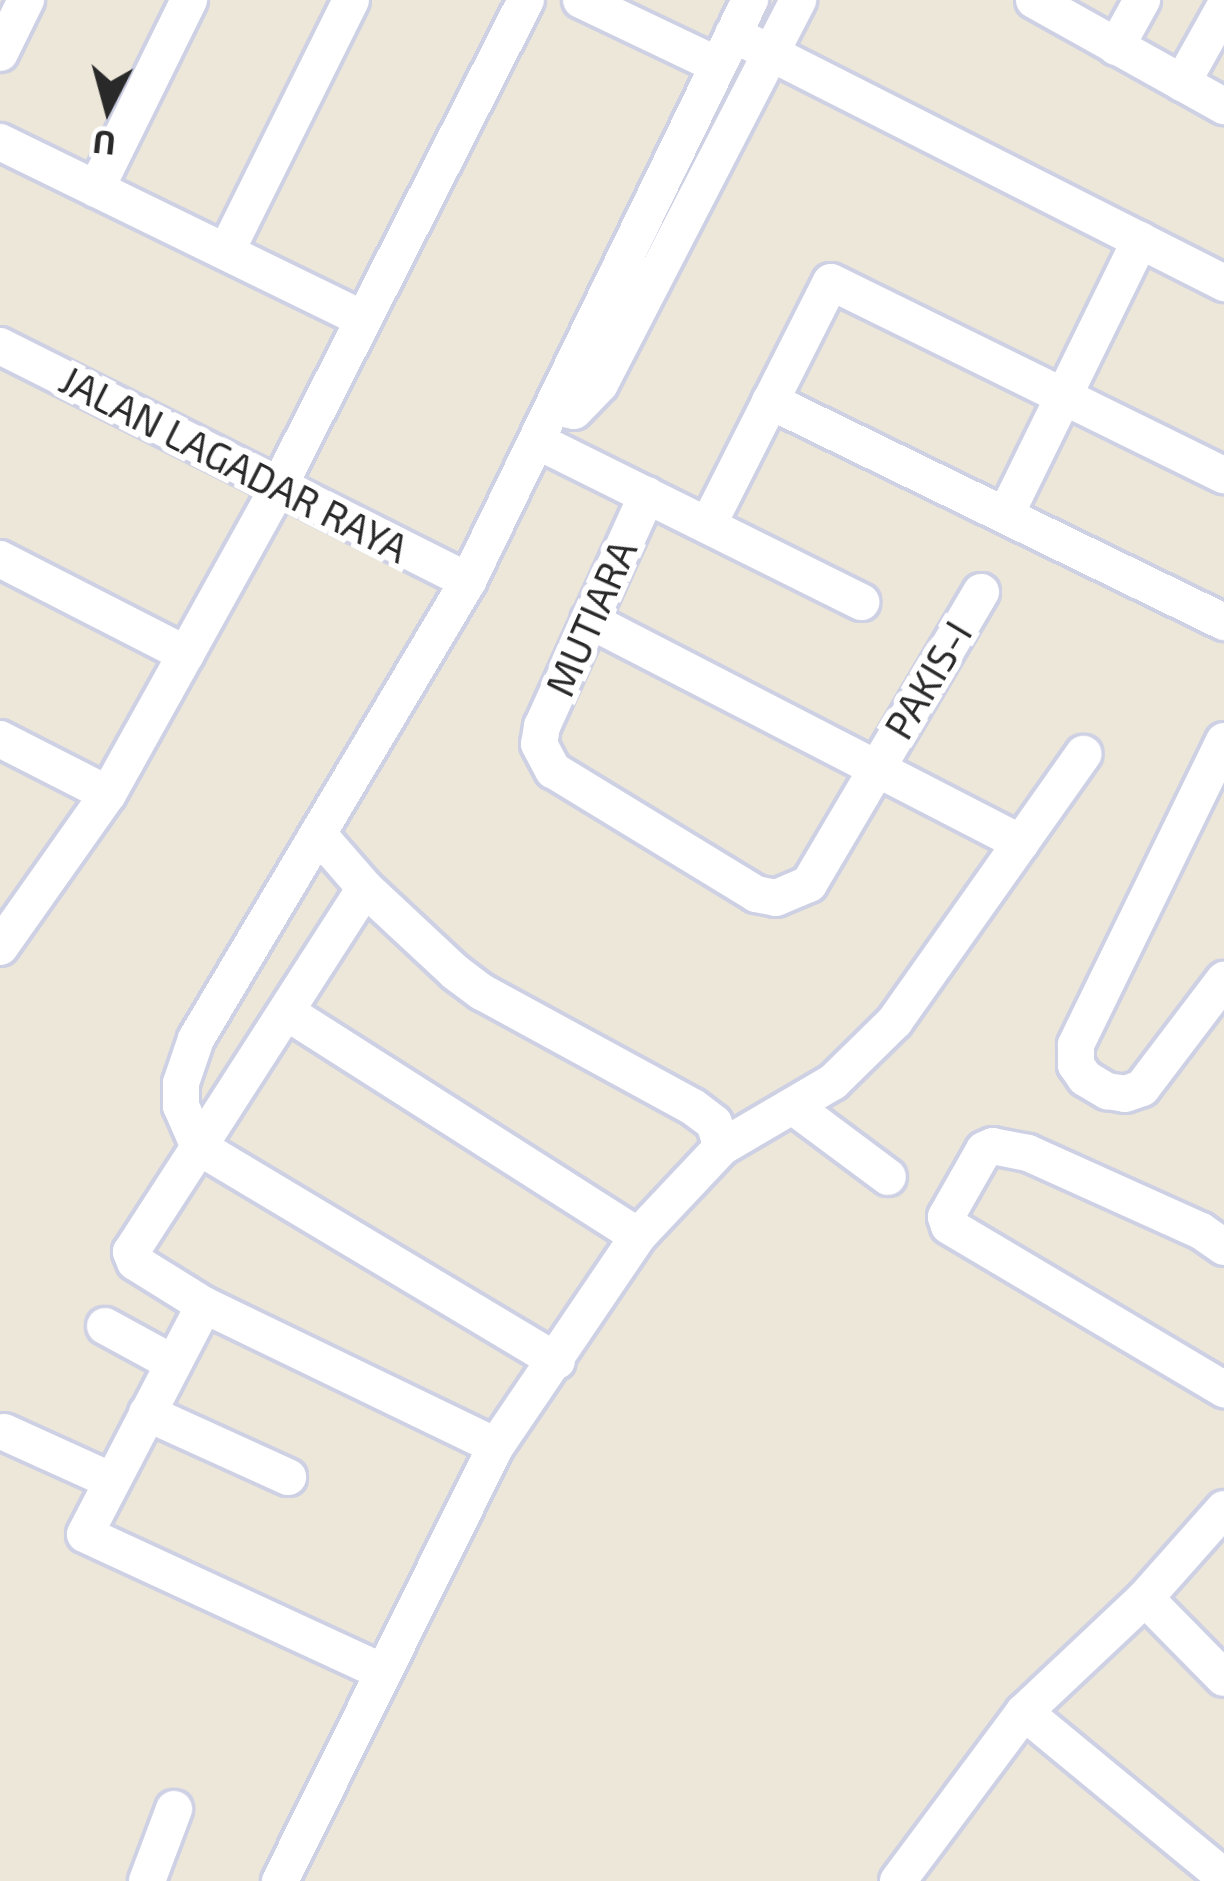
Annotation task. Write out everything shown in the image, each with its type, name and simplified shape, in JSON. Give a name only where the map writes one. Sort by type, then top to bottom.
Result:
[{"type":"street","points":[[0,53],[26,0]]},
{"type":"street","points":[[96,189],[190,0]]},
{"type":"street","points":[[226,252],[351,0]]},
{"type":"street","points":[[0,947],[13,904],[108,794],[187,654],[278,488],[526,0]]},
{"type":"street","points":[[580,0],[725,49],[772,52],[1224,284]]},
{"type":"street","points":[[557,1360],[199,1147],[182,1106],[188,1060],[468,581],[750,0]]},
{"type":"street","points":[[554,407],[574,411],[600,384],[798,0]]},
{"type":"street","points":[[1034,0],[1224,106]]},
{"type":"street","points":[[1116,47],[1142,0]]},
{"type":"street","points":[[1182,83],[1224,8]]},
{"type":"street","points":[[0,142],[363,319]]},
{"type":"street","points":[[1006,514],[1140,240]]},
{"type":"street","points":[[708,525],[831,282],[1224,475]]},
{"type":"street","name":"JALAN LAGADAR RAYA","points":[[0,346],[468,581]]},
{"type":"street","points":[[770,401],[1224,622]]},
{"type":"street","points":[[538,442],[862,602]]},
{"type":"street","name":"MUTIARA","points":[[539,744],[542,727],[647,495]]},
{"type":"street","points":[[0,559],[187,654]]},
{"type":"street","name":"PAKIS-I","points":[[539,744],[553,770],[756,894],[776,898],[809,884],[981,592]]},
{"type":"street","points":[[589,620],[1022,843]]},
{"type":"street","points":[[0,739],[108,794]]},
{"type":"street","points":[[1224,741],[1076,1045],[1076,1065],[1085,1078],[1107,1091],[1125,1094],[1142,1088],[1224,980]]},
{"type":"street","points":[[280,1881],[496,1446],[638,1236],[722,1147],[832,1082],[895,1021],[1083,754]]},
{"type":"street","points":[[319,835],[365,888],[482,992],[704,1114],[714,1123],[722,1147]]},
{"type":"street","points":[[365,888],[131,1252],[135,1262],[204,1305],[496,1446]]},
{"type":"street","points":[[288,1013],[638,1236]]},
{"type":"street","points":[[794,1107],[888,1177]]},
{"type":"street","points":[[1224,1246],[1028,1153],[993,1146],[984,1150],[946,1217],[949,1226],[1224,1389]]},
{"type":"street","points":[[204,1305],[84,1527],[90,1539],[383,1672]]},
{"type":"street","points":[[105,1326],[173,1363]]},
{"type":"street","points":[[147,1413],[288,1478]]},
{"type":"street","points":[[4,1432],[110,1480]]},
{"type":"street","points":[[898,1881],[1024,1712],[1145,1598],[1224,1509]]},
{"type":"street","points":[[1145,1598],[1224,1678]]},
{"type":"street","points":[[1024,1712],[1224,1877]]},
{"type":"street","points":[[147,1881],[174,1809]]}]
